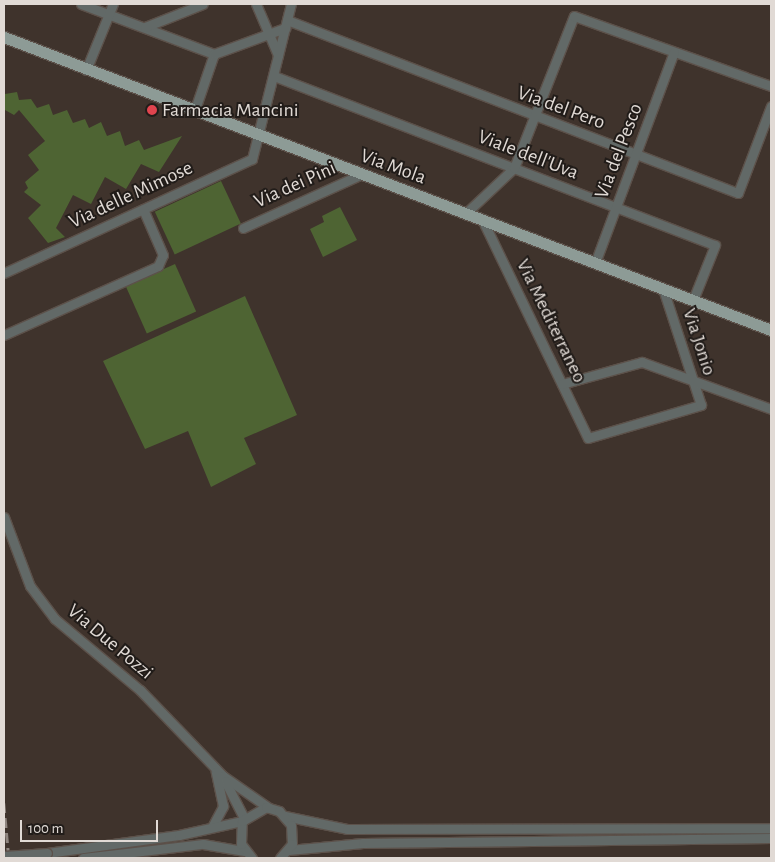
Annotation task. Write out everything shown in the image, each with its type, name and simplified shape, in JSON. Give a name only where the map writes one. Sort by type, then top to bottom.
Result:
[{"type":"main road","name":"Via Mola","points":[[4,37],[259,137],[482,219],[771,330]]},
{"type":"street","points":[[82,4],[214,54],[269,34],[286,24]]},
{"type":"street","points":[[86,70],[113,4]]},
{"type":"street","points":[[145,27],[203,4]]},
{"type":"street","points":[[256,4],[278,55]]},
{"type":"street","name":"Via delle Mimose","points":[[4,273],[252,159],[291,4]]},
{"type":"street","points":[[466,213],[514,168],[574,16],[771,86]]},
{"type":"street","name":"Via del Pero","points":[[286,24],[738,193],[771,106]]},
{"type":"street","name":"Via del Pesco","points":[[595,263],[674,52]]},
{"type":"street","points":[[194,112],[214,54]]},
{"type":"street","name":"Viale dell'Uva","points":[[274,76],[715,245],[693,300]]},
{"type":"street","name":"Via dei Pini","points":[[243,228],[360,175]]},
{"type":"street","points":[[4,335],[158,266],[163,255],[143,209]]},
{"type":"street","name":"Via Mediterraneo","points":[[482,219],[588,438]]},
{"type":"street","name":"Via Jonio","points":[[588,438],[701,405],[663,290]]},
{"type":"street","points":[[562,384],[642,362],[770,406]]},
{"type":"street","name":"Via Due Pozzi","points":[[4,517],[30,586],[55,619],[140,690],[223,776],[269,808],[285,816],[347,830],[771,828]]},
{"type":"street","points":[[212,765],[224,801],[212,827]]},
{"type":"street","name":"Via Due Pozzi","points":[[223,776],[243,820]]},
{"type":"street","points":[[4,856],[179,835],[243,820],[269,808]]},
{"type":"street","points":[[285,816],[293,831],[289,850]]},
{"type":"street","points":[[83,858],[202,844],[247,856],[243,820]]},
{"type":"street","points":[[280,858],[289,850],[363,843],[771,838]]},
{"type":"green space","points":[[17,92],[19,100],[31,99],[37,108],[49,104],[53,115],[67,110],[73,123],[85,119],[89,128],[101,122],[107,136],[120,131],[125,146],[139,140],[144,150],[182,136],[159,172],[141,164],[126,189],[105,177],[91,204],[73,195],[56,228],[65,237],[48,243],[28,218],[41,205],[24,192],[28,188],[25,182],[39,170],[28,155],[45,141],[19,110],[14,115],[5,110],[5,94]]},
{"type":"green space","points":[[221,181],[241,224],[175,254],[155,212]]},
{"type":"green space","points":[[340,207],[357,240],[323,257],[310,229],[324,222],[322,216]]},
{"type":"green space","points":[[175,264],[196,312],[147,333],[126,286]]},
{"type":"green space","points":[[245,296],[297,415],[244,438],[256,464],[211,487],[188,431],[145,449],[103,361]]},
{"type":"railway","points":[[4,803],[9,858]]},
{"type":"place","name":"Farmacia Mancini","points":[[152,110]]}]
